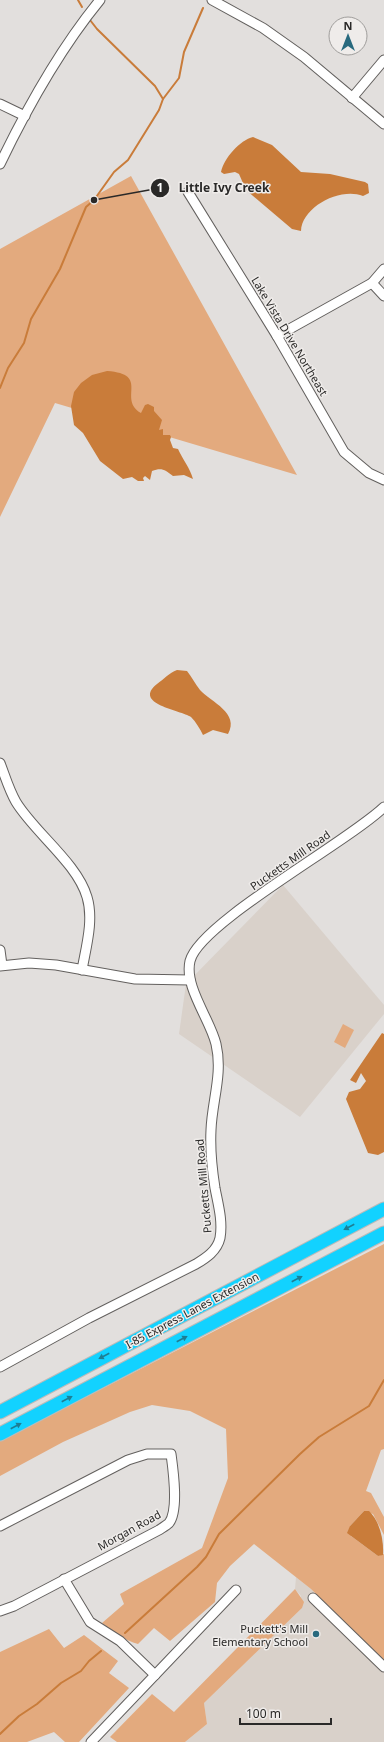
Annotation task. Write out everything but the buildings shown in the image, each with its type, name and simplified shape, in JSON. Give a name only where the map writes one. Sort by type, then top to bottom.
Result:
[{"type":"highway","name":"I-85 Express Lanes Extension","points":[[0,1412],[384,1209]]},
{"type":"highway","name":"I-85 Express Lanes Extension","points":[[0,1434],[384,1233]]},
{"type":"street","points":[[0,164],[63,49],[100,0]]},
{"type":"street","points":[[212,0],[263,28],[304,57],[384,124]]},
{"type":"street","points":[[352,98],[384,60]]},
{"type":"street","points":[[0,104],[25,116]]},
{"type":"street","name":"Lake Vista Drive Northeast","points":[[188,192],[277,336],[344,452],[370,473],[384,480]]},
{"type":"street","points":[[277,336],[372,283],[384,269]]},
{"type":"street","points":[[372,283],[384,296]]},
{"type":"street","points":[[0,763],[4,789],[79,879],[88,898],[90,923],[82,970]]},
{"type":"street","name":"Pucketts Mill Road","points":[[0,1367],[89,1318],[196,1264],[208,1256],[216,1248],[221,1228],[214,1179],[211,1131],[219,1066],[211,1029],[194,993],[190,980],[189,971],[191,957],[210,932],[258,897],[356,830],[384,807]]},
{"type":"street","points":[[0,950],[1,965],[29,963],[135,979],[190,980]]},
{"type":"street","name":"Morgan Road","points":[[0,1526],[128,1460],[147,1454],[171,1454],[175,1487],[174,1508],[170,1522],[159,1530],[14,1606],[0,1611]]},
{"type":"street","points":[[64,1579],[90,1622],[125,1645],[155,1675]]},
{"type":"street","points":[[91,1742],[236,1590]]},
{"type":"street","points":[[313,1598],[384,1667]]},
{"type":"shaded area","points":[[253,137],[272,145],[301,172],[330,174],[365,182],[368,184],[369,193],[363,196],[344,194],[324,201],[308,214],[303,222],[301,231],[292,229],[246,190],[239,174],[235,172],[224,174],[221,172],[225,161],[233,150],[243,142]]},
{"type":"shaded area","points":[[131,176],[297,475],[55,403],[0,517],[0,249]]},
{"type":"shaded area","points":[[107,371],[120,373],[128,377],[131,382],[131,394],[134,407],[141,413],[145,405],[148,404],[154,407],[154,411],[162,420],[159,430],[163,429],[163,435],[170,435],[173,448],[178,449],[193,479],[184,475],[173,476],[161,469],[152,471],[150,480],[145,476],[143,478],[144,481],[138,481],[132,477],[123,479],[100,461],[83,433],[74,425],[71,406],[74,392],[81,383],[92,375]]},
{"type":"shaded area","points":[[177,670],[187,671],[200,690],[227,714],[231,727],[228,734],[213,730],[203,735],[191,717],[169,709],[154,701],[150,697],[151,691],[157,684]]},
{"type":"shaded area","points":[[283,885],[384,1005],[384,1014],[300,1117],[179,1034],[186,984]]},
{"type":"shaded area","points":[[343,1024],[354,1030],[345,1048],[334,1042]]},
{"type":"shaded area","points":[[382,1033],[384,1034],[384,1152],[378,1155],[368,1153],[346,1099],[349,1092],[360,1089],[366,1081],[361,1073],[356,1083],[350,1080]]},
{"type":"shaded area","points":[[384,1244],[384,1449],[381,1450],[366,1491],[371,1493],[384,1517],[384,1535],[373,1514],[364,1511],[350,1526],[351,1536],[378,1556],[384,1554],[384,1660],[311,1589],[254,1544],[230,1566],[217,1583],[215,1602],[170,1641],[154,1628],[138,1644],[128,1641],[102,1623],[124,1604],[120,1594],[202,1548],[228,1478],[226,1429],[190,1411],[152,1405],[130,1412],[63,1442],[0,1476],[0,1441]]},
{"type":"shaded area","points":[[364,1511],[369,1511],[373,1515],[379,1526],[383,1544],[383,1555],[378,1556],[347,1533],[350,1526]]},
{"type":"shaded area","name":"Puckett's Mill Elementary School","points":[[296,1577],[311,1589],[384,1660],[384,1742],[185,1742],[207,1724],[204,1703],[302,1608],[301,1596],[295,1589]]},
{"type":"shaded area","points":[[295,1589],[304,1602],[302,1608],[204,1703],[207,1724],[185,1742],[117,1742],[110,1737],[152,1694],[174,1712]]},
{"type":"shaded area","points":[[49,1629],[64,1648],[84,1635],[118,1661],[109,1673],[129,1688],[79,1742],[65,1742],[54,1732],[27,1742],[0,1742],[0,1652]]},
{"type":"waterway","points":[[78,0],[82,7]]},
{"type":"waterway","points":[[0,388],[8,368],[24,343],[31,319],[60,269],[86,207],[94,200],[114,172],[128,160],[159,110],[163,99],[179,78],[184,52],[203,8]]},
{"type":"waterway","points":[[90,20],[97,29],[155,86],[163,99]]},
{"type":"waterway","points":[[125,1633],[197,1567],[206,1557],[219,1534],[300,1454],[319,1437],[369,1406],[384,1380]]},
{"type":"waterway","points":[[0,1734],[19,1716],[37,1704],[61,1683],[81,1671],[89,1661],[101,1651]]},
{"type":"place","name":"Little Ivy Creek","points":[[94,200]]},
{"type":"place","name":"Puckett's Mill Elementary School","points":[[316,1634]]}]
